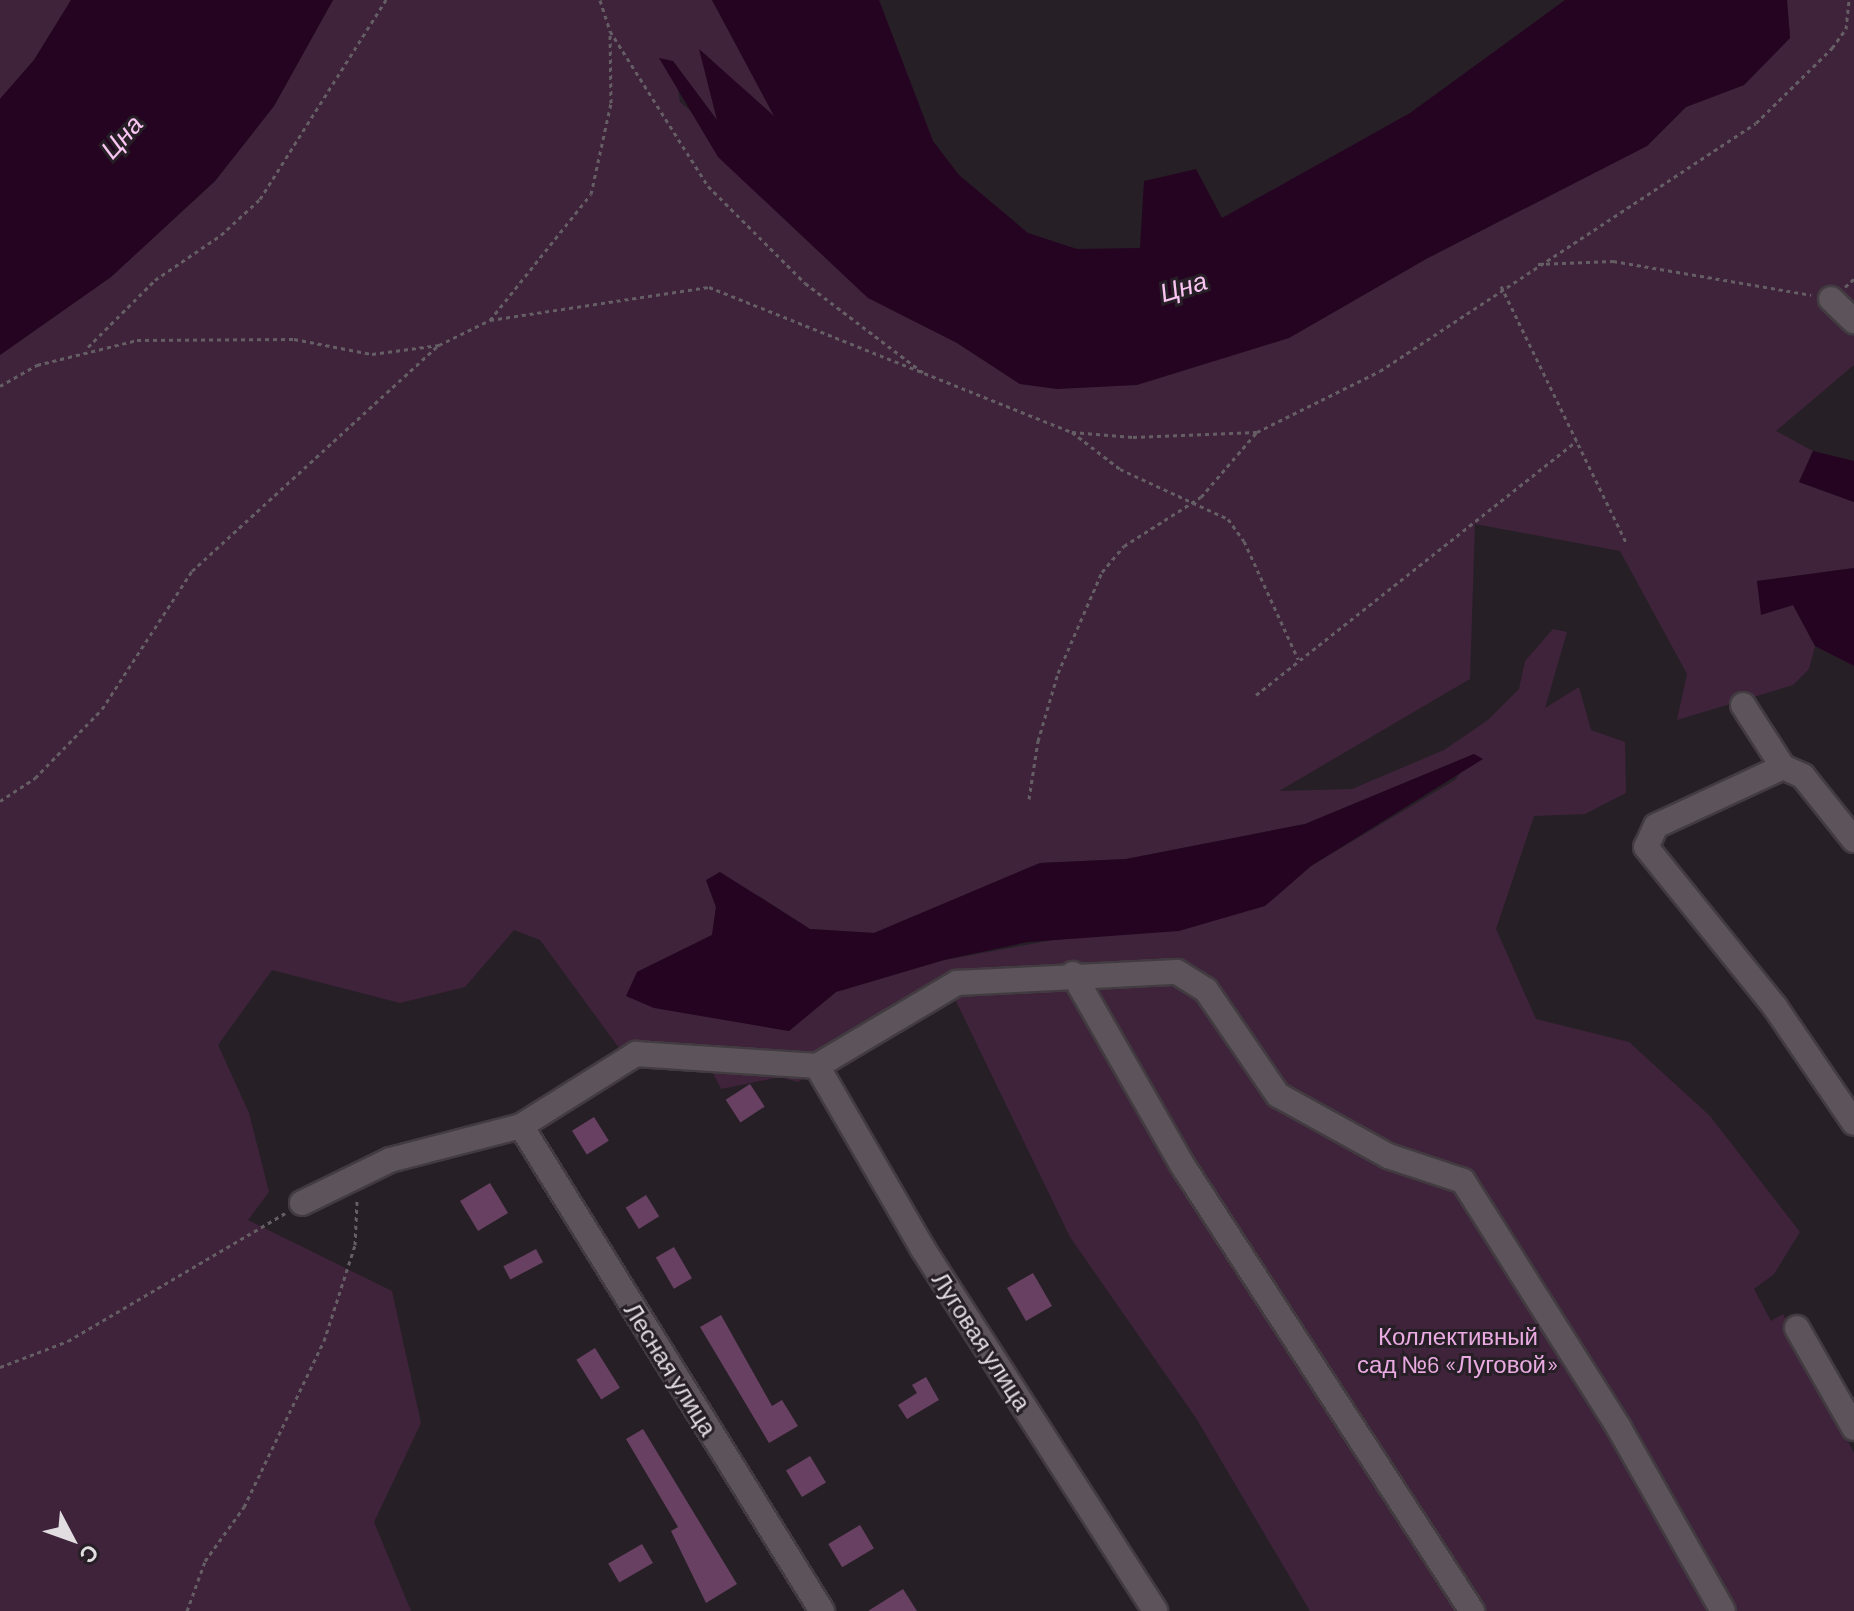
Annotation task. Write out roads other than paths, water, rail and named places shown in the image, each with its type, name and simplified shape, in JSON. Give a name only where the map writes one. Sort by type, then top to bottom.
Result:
[{"type":"street","points":[[1831,299],[1854,321]]},
{"type":"street","points":[[1743,705],[1783,767],[1803,776],[1854,840]]},
{"type":"street","points":[[1783,767],[1656,826],[1646,847],[1775,1007],[1854,1123]]},
{"type":"street","points":[[302,1203],[390,1160],[521,1126],[636,1054],[817,1066],[957,983],[1165,970],[1187,975],[1206,990],[1278,1095],[1388,1156],[1463,1181],[1619,1428],[1723,1611]]},
{"type":"street","points":[[1073,974],[1183,1166],[1472,1611]]},
{"type":"street","name":"Луговая улица","points":[[817,1066],[923,1249],[1155,1611]]},
{"type":"street","name":"Лесная улица","points":[[521,1126],[822,1611]]},
{"type":"street","points":[[1797,1328],[1854,1428]]},
{"type":"water","name":"Цна","points":[[71,0],[333,0],[274,106],[215,181],[111,277],[0,355],[0,99],[34,60]]},
{"type":"water","name":"Цна","points":[[712,0],[879,0],[933,141],[959,175],[1028,233],[1077,249],[1140,248],[1144,181],[1196,169],[1222,218],[1410,113],[1565,0],[1787,0],[1790,38],[1744,85],[1686,107],[1647,146],[1426,259],[1289,338],[1137,385],[1057,389],[1020,384],[957,343],[868,298],[718,157],[659,58],[673,61],[717,120],[699,49],[774,116]]},
{"type":"water","points":[[1813,451],[1854,461],[1854,502],[1799,482]]},
{"type":"water","points":[[1854,568],[1854,666],[1815,646],[1793,605],[1761,615],[1757,581]]},
{"type":"water","points":[[1474,754],[1483,759],[1311,866],[1265,906],[1179,931],[1028,942],[944,960],[836,992],[789,1031],[654,1008],[626,996],[637,972],[712,935],[716,907],[706,880],[720,872],[810,929],[874,933],[1040,863],[1126,859],[1305,824]]},
{"type":"park label","name":"Коллективный сад №6 «Луговой»","points":[[1458,1350]]}]
